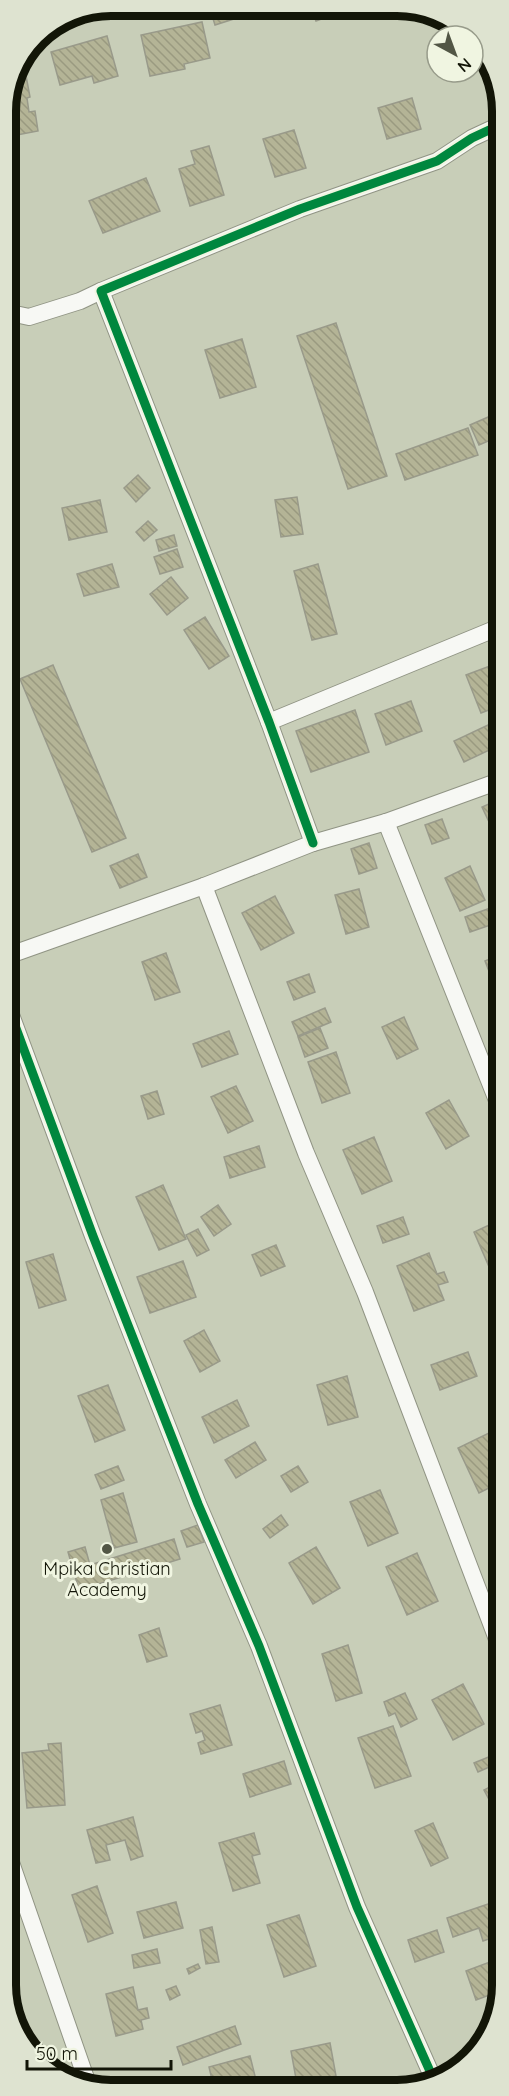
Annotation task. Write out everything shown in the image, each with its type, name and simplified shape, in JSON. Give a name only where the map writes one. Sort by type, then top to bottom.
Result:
[{"type":"street","points":[[17,314],[29,317],[80,301],[300,209],[437,161],[472,138],[493,128]]},
{"type":"street","points":[[101,291],[269,722],[313,843]]},
{"type":"street","points":[[269,722],[493,630]]},
{"type":"street","points":[[17,953],[204,886],[313,843],[386,822],[493,783]]},
{"type":"street","points":[[386,822],[492,1089]]},
{"type":"street","points":[[204,886],[306,1153],[365,1292],[492,1627]]},
{"type":"street","points":[[17,1030],[93,1236],[198,1504],[259,1646],[357,1907],[431,2073]]},
{"type":"street","points":[[16,1877],[85,2075]]},
{"type":"building","points":[[213,17],[240,17],[215,25]]},
{"type":"building","points":[[314,17],[327,17],[316,21]]},
{"type":"building","points":[[202,22],[210,58],[184,64],[185,69],[150,76],[141,35]]},
{"type":"building","points":[[107,36],[118,76],[94,83],[92,76],[60,85],[51,52]]},
{"type":"building","points":[[25,72],[30,97],[27,98],[29,112],[35,111],[38,131],[17,135],[17,105]]},
{"type":"building","points":[[412,98],[421,129],[387,139],[378,108]]},
{"type":"building","points":[[294,130],[306,168],[275,177],[263,139]]},
{"type":"building","points":[[209,146],[224,195],[190,206],[179,169],[195,164],[191,151]]},
{"type":"building","points":[[146,178],[160,211],[103,233],[89,201]]},
{"type":"building","points":[[336,323],[387,476],[348,489],[297,336]]},
{"type":"building","points":[[242,339],[256,387],[220,398],[205,350]]},
{"type":"building","points":[[493,415],[493,439],[479,445],[470,425]]},
{"type":"building","points":[[468,428],[478,455],[405,480],[396,454]]},
{"type":"building","points":[[138,475],[150,488],[136,502],[124,488]]},
{"type":"building","points":[[297,497],[303,534],[281,537],[275,500]]},
{"type":"building","points":[[100,500],[107,532],[69,540],[62,508]]},
{"type":"building","points":[[148,521],[157,530],[144,541],[136,532]]},
{"type":"building","points":[[174,535],[177,546],[159,551],[156,540]]},
{"type":"building","points":[[177,549],[183,567],[160,574],[154,557]]},
{"type":"building","points":[[112,564],[119,587],[84,596],[77,574]]},
{"type":"building","points":[[318,564],[337,634],[312,640],[294,571]]},
{"type":"building","points":[[171,577],[188,598],[167,615],[150,594]]},
{"type":"building","points":[[205,617],[229,656],[209,669],[184,630]]},
{"type":"building","points":[[53,665],[126,838],[92,852],[20,679]]},
{"type":"building","points":[[493,665],[493,709],[481,713],[466,675]]},
{"type":"building","points":[[411,701],[422,731],[386,745],[375,714]]},
{"type":"building","points":[[355,710],[369,752],[311,772],[296,731]]},
{"type":"building","points":[[488,725],[493,735],[493,749],[464,762],[454,741]]},
{"type":"building","points":[[493,802],[493,823],[490,824],[482,807]]},
{"type":"building","points":[[442,819],[449,838],[432,844],[425,825]]},
{"type":"building","points":[[369,843],[377,868],[359,874],[351,849]]},
{"type":"building","points":[[138,854],[147,877],[120,888],[110,866]]},
{"type":"building","points":[[470,866],[485,900],[460,911],[445,878]]},
{"type":"building","points":[[359,889],[369,927],[346,934],[335,895]]},
{"type":"building","points":[[275,896],[294,933],[261,950],[242,913]]},
{"type":"building","points":[[493,907],[493,924],[470,932],[465,917]]},
{"type":"building","points":[[166,953],[180,992],[155,1000],[142,962]]},
{"type":"building","points":[[493,958],[493,981],[485,961]]},
{"type":"building","points":[[309,974],[315,992],[294,1000],[287,982]]},
{"type":"building","points":[[325,1008],[331,1022],[298,1036],[292,1022]]},
{"type":"building","points":[[404,1017],[418,1049],[397,1059],[382,1027]]},
{"type":"building","points":[[320,1028],[328,1048],[305,1057],[298,1037]]},
{"type":"building","points":[[229,1031],[238,1054],[202,1067],[193,1044]]},
{"type":"building","points":[[336,1052],[350,1093],[322,1103],[308,1062]]},
{"type":"building","points":[[236,1086],[253,1121],[228,1133],[211,1097]]},
{"type":"building","points":[[157,1091],[164,1114],[148,1119],[141,1096]]},
{"type":"building","points":[[449,1100],[469,1136],[446,1149],[426,1113]]},
{"type":"building","points":[[374,1137],[392,1181],[362,1194],[343,1150]]},
{"type":"building","points":[[259,1146],[265,1167],[230,1178],[224,1157]]},
{"type":"building","points":[[163,1185],[186,1239],[159,1250],[136,1197]]},
{"type":"building","points":[[218,1205],[231,1224],[214,1236],[201,1217]]},
{"type":"building","points":[[403,1217],[409,1234],[383,1243],[377,1226]]},
{"type":"building","points":[[492,1223],[492,1275],[474,1232]]},
{"type":"building","points":[[198,1229],[209,1250],[197,1256],[186,1235]]},
{"type":"building","points":[[276,1245],[285,1266],[261,1276],[252,1255]]},
{"type":"building","points":[[429,1253],[437,1274],[444,1272],[448,1282],[438,1285],[444,1300],[414,1311],[397,1266]]},
{"type":"building","points":[[53,1254],[66,1300],[39,1308],[26,1262]]},
{"type":"building","points":[[183,1261],[196,1297],[150,1313],[137,1277]]},
{"type":"building","points":[[204,1330],[220,1361],[200,1372],[184,1341]]},
{"type":"building","points":[[468,1352],[477,1376],[440,1390],[431,1365]]},
{"type":"building","points":[[347,1376],[358,1417],[328,1425],[317,1385]]},
{"type":"building","points":[[108,1385],[125,1430],[95,1442],[78,1396]]},
{"type":"building","points":[[237,1400],[249,1426],[214,1443],[202,1417]]},
{"type":"building","points":[[489,1433],[492,1439],[492,1486],[479,1493],[458,1448]]},
{"type":"building","points":[[255,1442],[266,1460],[236,1478],[225,1460]]},
{"type":"building","points":[[118,1466],[124,1480],[101,1489],[95,1475]]},
{"type":"building","points":[[298,1466],[308,1482],[291,1492],[281,1476]]},
{"type":"building","points":[[380,1490],[398,1533],[368,1546],[350,1502]]},
{"type":"building","points":[[123,1493],[137,1542],[114,1548],[101,1500]]},
{"type":"building","points":[[281,1515],[288,1525],[270,1538],[263,1529]]},
{"type":"building","points":[[198,1525],[204,1542],[187,1547],[181,1531]]},
{"type":"building","points":[[174,1539],[180,1559],[79,1590],[68,1552],[85,1547],[90,1565]]},
{"type":"building","points":[[316,1547],[340,1588],[313,1604],[289,1563]]},
{"type":"building","points":[[417,1553],[438,1601],[407,1615],[386,1567]]},
{"type":"building","points":[[159,1628],[167,1656],[147,1662],[139,1635]]},
{"type":"building","points":[[348,1645],[362,1693],[336,1701],[322,1654]]},
{"type":"building","points":[[463,1684],[484,1724],[453,1740],[432,1700]]},
{"type":"building","points":[[405,1693],[417,1719],[401,1727],[395,1713],[389,1716],[384,1702]]},
{"type":"building","points":[[220,1705],[232,1745],[201,1754],[198,1743],[205,1740],[202,1731],[196,1733],[190,1714]]},
{"type":"building","points":[[393,1726],[411,1776],[375,1788],[358,1738]]},
{"type":"building","points":[[61,1743],[65,1805],[27,1808],[22,1753],[49,1750],[48,1744]]},
{"type":"building","points":[[492,1755],[492,1766],[478,1772],[474,1763]]},
{"type":"building","points":[[284,1761],[291,1784],[250,1797],[243,1774]]},
{"type":"building","points":[[492,1786],[492,1805],[484,1790]]},
{"type":"building","points":[[133,1817],[143,1856],[131,1860],[125,1840],[106,1845],[110,1860],[96,1863],[87,1830]]},
{"type":"building","points":[[433,1823],[448,1858],[431,1866],[415,1831]]},
{"type":"building","points":[[254,1833],[260,1854],[252,1856],[260,1883],[233,1891],[219,1843]]},
{"type":"building","points":[[97,1886],[113,1933],[88,1942],[72,1895]]},
{"type":"building","points":[[176,1902],[183,1928],[144,1938],[137,1912]]},
{"type":"building","points":[[492,1903],[492,1938],[483,1941],[479,1928],[453,1937],[447,1918]]},
{"type":"building","points":[[299,1915],[316,1966],[284,1977],[267,1925]]},
{"type":"building","points":[[212,1927],[219,1962],[206,1964],[200,1930]]},
{"type":"building","points":[[437,1930],[444,1952],[415,1962],[408,1940]]},
{"type":"building","points":[[157,1949],[160,1963],[134,1968],[132,1955]]},
{"type":"building","points":[[492,1961],[492,1994],[476,2000],[466,1971]]},
{"type":"building","points":[[198,1964],[200,1968],[189,1974],[187,1969]]},
{"type":"building","points":[[176,1986],[180,1995],[170,2000],[166,1990]]},
{"type":"building","points":[[133,1987],[138,2010],[147,2008],[149,2018],[141,2020],[143,2029],[116,2036],[106,1994]]},
{"type":"building","points":[[235,2026],[241,2044],[183,2065],[177,2047]]},
{"type":"building","points":[[330,2043],[336,2076],[316,2080],[296,2080],[291,2051]]},
{"type":"building","points":[[250,2056],[256,2080],[212,2080],[209,2067]]},
{"type":"cycle path","points":[[313,843],[269,722],[101,291],[300,209],[437,161],[472,138],[493,128]]},
{"type":"cycle path","points":[[17,1030],[93,1236],[198,1504],[259,1646],[357,1907],[431,2073]]},
{"type":"place","name":"Mpika Christian Academy","points":[[107,1549]]}]
